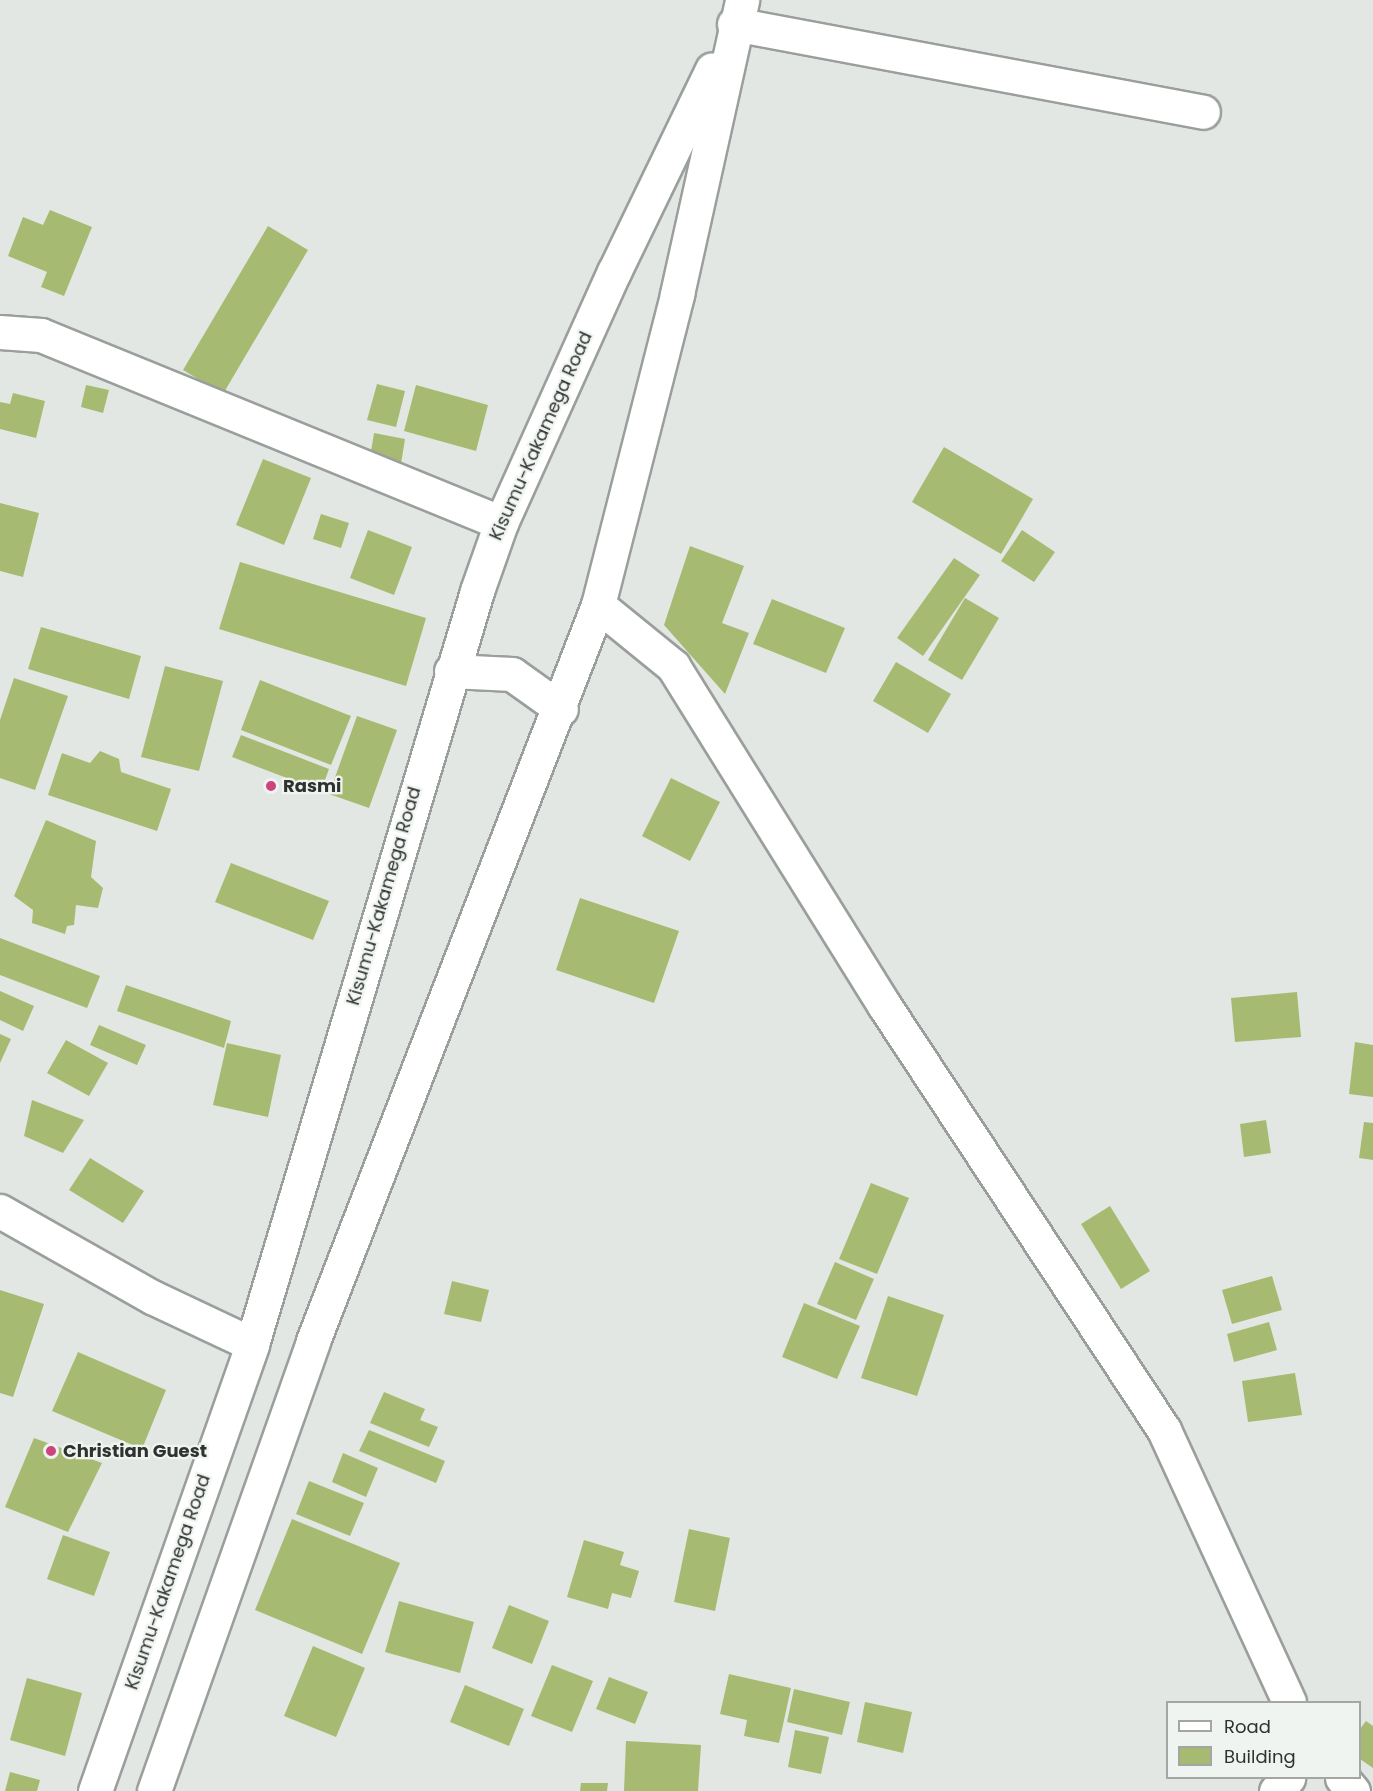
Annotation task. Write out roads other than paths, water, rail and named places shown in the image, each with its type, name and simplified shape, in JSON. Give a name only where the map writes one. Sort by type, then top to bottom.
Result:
[{"type":"main road","points":[[154,1791],[313,1341],[561,709],[598,605],[677,294],[738,12],[1203,111]]},
{"type":"main road","name":"Kisumu-Kakamega Road","points":[[95,1791],[252,1344],[451,671],[501,522],[738,12]]},
{"type":"main road","points":[[0,332],[40,335],[501,522]]},
{"type":"main road","points":[[598,605],[673,666],[884,1005],[1164,1430],[1289,1701]]},
{"type":"main road","points":[[451,671],[512,674],[561,709]]},
{"type":"main road","points":[[0,1211],[152,1297],[252,1344]]},
{"type":"main road","points":[[1276,1791],[1287,1779]]},
{"type":"main road","points":[[1343,1779],[1353,1791]]},
{"type":"place","name":"Rasmi","points":[[271,786]]},
{"type":"place","name":"Christian Guest","points":[[51,1451]]}]
